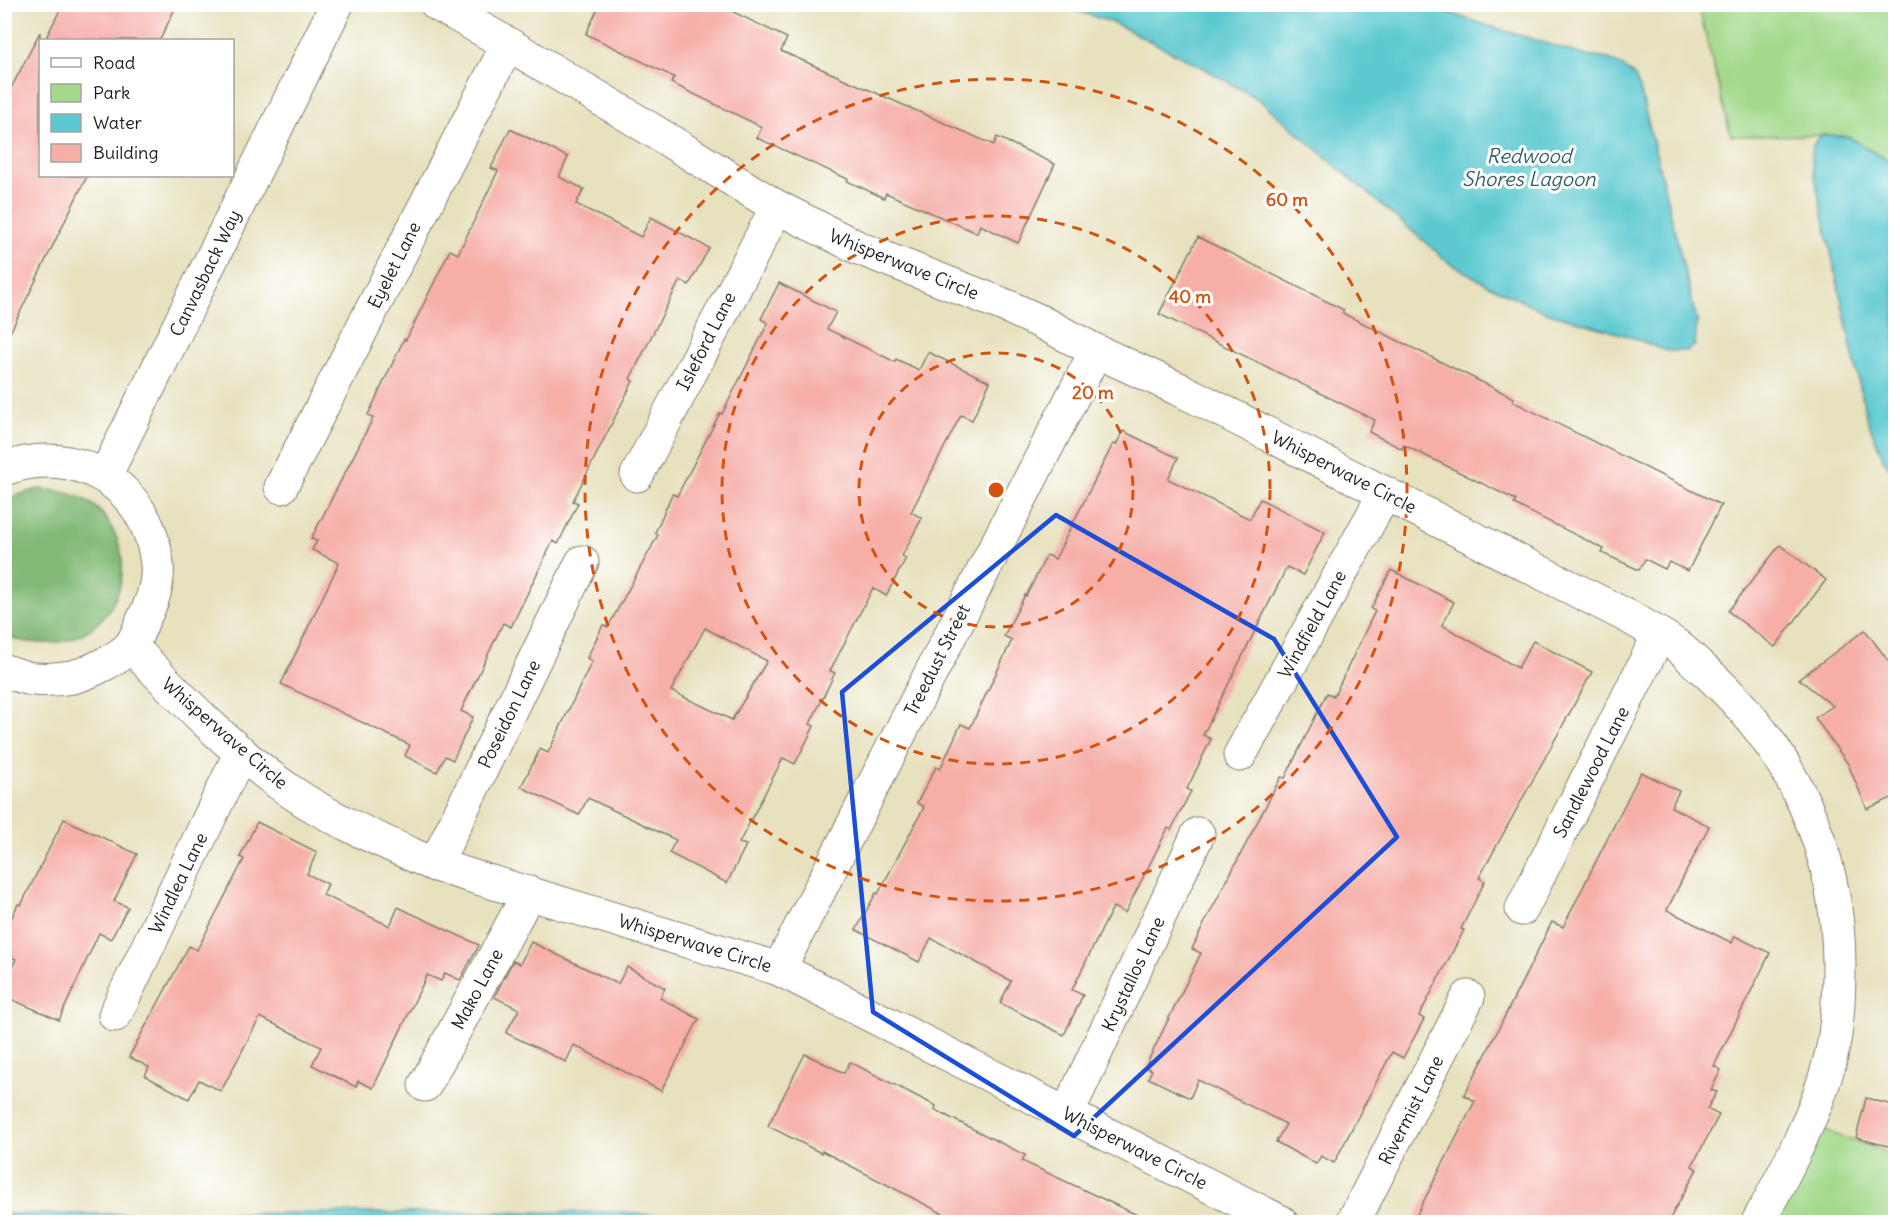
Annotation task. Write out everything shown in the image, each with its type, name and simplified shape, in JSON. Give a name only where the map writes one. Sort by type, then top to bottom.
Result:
[{"type":"street","name":"Canvasback Way","points":[[105,476],[337,4]]},
{"type":"street","name":"Whisperwave Circle","points":[[437,4],[810,225],[861,249],[1004,305],[1183,391],[1629,617],[1676,645],[1751,717],[1782,760],[1813,821],[1824,853],[1834,896],[1839,932],[1839,979],[1832,1050],[1820,1093],[1784,1174],[1758,1222]]},
{"type":"street","name":"Eyelet Lane","points":[[281,487],[508,44]]},
{"type":"street","name":"Isleford Lane","points":[[637,475],[777,207]]},
{"type":"street","name":"Treedust Street","points":[[779,969],[1096,351]]},
{"type":"street","points":[[4,469],[39,460],[74,463],[105,476],[132,500],[150,530],[158,565],[153,600],[130,646],[110,661],[73,677],[34,679],[4,671]]},
{"type":"street","name":"Windfield Lane","points":[[1240,755],[1385,493]]},
{"type":"street","name":"Poseidon Lane","points":[[435,866],[582,562]]},
{"type":"street","name":"Sandlewood Lane","points":[[1522,909],[1659,635]]},
{"type":"street","name":"Whisperwave Circle","points":[[130,646],[241,752],[293,793],[333,816],[435,866],[779,969],[1281,1222]]},
{"type":"street","name":"Windlea Lane","points":[[115,1015],[241,752]]},
{"type":"street","name":"Krystallos Lane","points":[[1067,1114],[1198,834]]},
{"type":"street","name":"Mako Lane","points":[[425,1085],[529,893]]},
{"type":"street","name":"Rivermist Lane","points":[[1353,1222],[1468,997]]},
{"type":"highlighted area","points":[[1056,515],[1274,639],[1397,837],[1074,1136],[873,1012],[842,692]]},
{"type":"green space","points":[[1698,5],[1895,5],[1895,165],[1849,137],[1830,135],[1731,136]]},
{"type":"green space","points":[[39,489],[64,492],[91,504],[106,519],[121,551],[122,571],[119,590],[110,607],[98,622],[83,634],[65,641],[34,643],[13,638],[5,633],[5,502],[15,496]]},
{"type":"green space","points":[[1822,1130],[1895,1155],[1895,1222],[1773,1222]]},
{"type":"water","name":"Redwood Shores Lagoon","points":[[1060,5],[1427,5],[1587,56],[1609,59],[1635,77],[1640,89],[1697,321],[1695,345],[1688,351],[1666,351],[1631,337],[1546,312],[1488,285],[1448,262],[1258,99],[1198,65],[1116,24]]},
{"type":"water","points":[[1820,136],[1849,137],[1895,165],[1895,475],[1884,461],[1866,416],[1811,159],[1813,145]]},
{"type":"water","points":[[624,1212],[713,1222],[4,1222],[5,1214]]},
{"type":"building","points":[[63,4],[177,4],[160,39],[46,39]]},
{"type":"building","points":[[600,4],[717,4],[787,38],[781,51],[994,145],[997,137],[1055,164],[1018,243],[980,225],[977,233],[886,193],[884,198],[847,181],[848,179],[757,138],[762,127],[671,83],[674,77],[586,34]]},
{"type":"building","points":[[40,32],[39,177],[87,177],[4,345],[4,102]]},
{"type":"building","points":[[510,129],[568,157],[559,177],[584,189],[576,204],[641,237],[651,217],[709,248],[689,285],[680,280],[630,379],[633,381],[573,501],[578,503],[558,544],[553,541],[511,627],[503,623],[461,711],[473,717],[453,760],[445,756],[437,772],[405,756],[410,745],[281,684],[339,563],[312,550],[317,541],[311,539],[373,418],[368,415],[404,339],[406,340],[450,250],[458,254],[498,171],[491,168]]},
{"type":"building","points":[[1198,237],[1344,310],[1342,313],[1514,398],[1512,401],[1721,505],[1688,571],[1669,562],[1665,569],[1645,559],[1639,570],[1602,553],[1604,549],[1514,504],[1516,500],[1404,445],[1402,449],[1369,432],[1375,420],[1159,314]]},
{"type":"building","points":[[779,283],[836,312],[827,329],[895,362],[896,359],[919,370],[928,352],[990,382],[972,420],[961,415],[911,512],[922,518],[902,556],[906,558],[886,596],[873,588],[830,671],[835,673],[810,724],[814,726],[795,764],[783,758],[739,843],[746,845],[727,883],[669,853],[676,840],[588,798],[579,815],[521,787],[540,749],[548,753],[592,661],[587,658],[603,625],[608,627],[658,535],[655,533],[672,494],[677,496],[720,413],[722,414],[768,323],[761,319]],"holes":[[[705,628],[767,661],[732,720],[671,691]]]},
{"type":"building","points":[[1123,431],[1178,458],[1168,479],[1250,519],[1260,499],[1325,532],[1303,575],[1287,567],[1203,735],[1211,739],[1187,789],[1191,791],[1171,830],[1168,828],[1125,913],[1113,907],[1072,990],[1083,995],[1064,1035],[1000,1003],[1011,981],[931,938],[919,962],[856,930],[876,893],[878,894],[924,807],[917,803],[936,767],[940,769],[961,724],[970,728],[1012,640],[1004,636],[1025,595],[1047,555],[1055,559],[1113,444],[1116,445]]},
{"type":"building","points":[[1780,545],[1826,580],[1775,647],[1728,611]]},
{"type":"building","points":[[1391,570],[1454,602],[1442,625],[1518,668],[1533,641],[1592,672],[1479,878],[1485,881],[1461,929],[1464,930],[1419,1016],[1424,1019],[1403,1058],[1392,1052],[1334,1163],[1321,1156],[1316,1164],[1276,1142],[1286,1124],[1198,1080],[1190,1098],[1148,1078],[1152,1070],[1145,1067],[1201,953],[1192,949],[1204,924],[1281,777],[1285,778],[1327,693],[1334,696],[1375,611],[1371,609]]},
{"type":"building","points":[[1865,630],[1896,671],[1896,796],[1867,809],[1848,764],[1815,718],[1833,706],[1799,679]]},
{"type":"building","points":[[1641,772],[1679,791],[1671,807],[1709,826],[1667,910],[1732,943],[1735,936],[1770,953],[1714,1066],[1721,1070],[1711,1090],[1717,1092],[1707,1109],[1719,1115],[1692,1166],[1697,1169],[1668,1222],[1413,1222],[1475,1101],[1464,1095],[1552,922],[1563,927]]},
{"type":"building","points":[[64,819],[137,854],[114,901],[128,907],[111,939],[99,933],[59,1020],[4,996],[4,983],[16,959],[4,953],[4,934]]},
{"type":"building","points":[[257,822],[317,852],[307,874],[328,884],[323,895],[390,926],[398,907],[479,945],[460,980],[445,973],[441,981],[427,975],[373,1088],[358,1081],[356,1087],[312,1065],[321,1047],[260,1017],[221,1091],[199,1080],[189,1099],[145,1076],[149,1067],[129,1057],[189,946],[197,950],[244,859],[240,857]]},
{"type":"building","points":[[531,942],[618,984],[627,967],[665,988],[660,998],[699,1019],[661,1091],[574,1045],[566,1062],[506,1033],[519,1009],[494,997],[513,961],[520,964]]},
{"type":"building","points":[[805,1054],[844,1073],[850,1062],[936,1106],[935,1110],[1025,1155],[1022,1161],[1152,1222],[959,1222],[822,1151],[821,1153],[768,1126]]},
{"type":"building","points":[[1866,1098],[1896,1106],[1896,1148],[1856,1138]]}]
